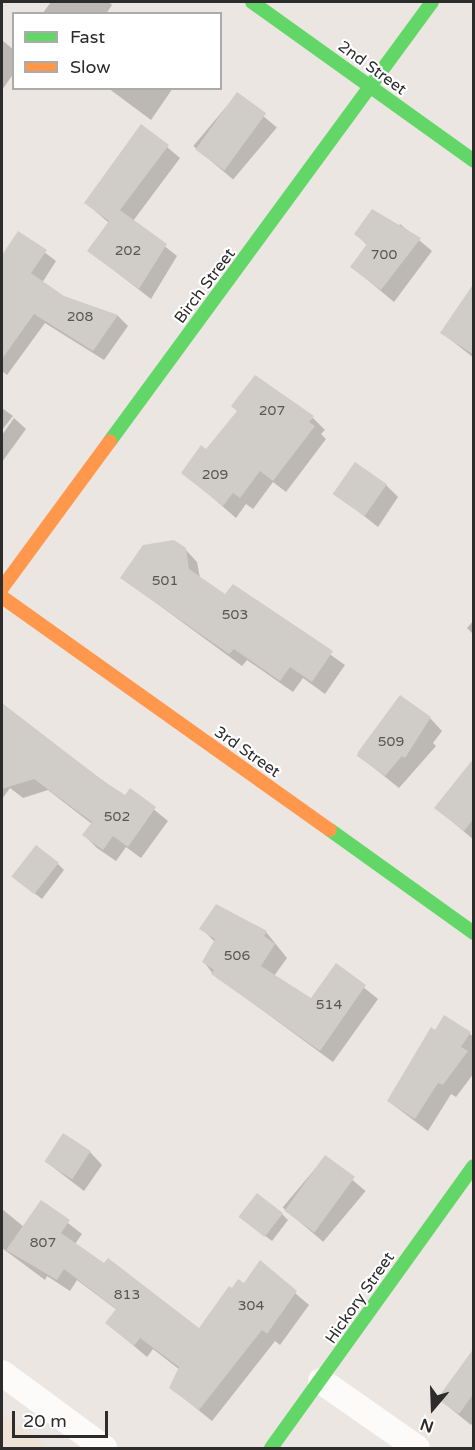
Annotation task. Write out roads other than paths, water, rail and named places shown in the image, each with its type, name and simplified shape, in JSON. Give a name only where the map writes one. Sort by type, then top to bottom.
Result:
[{"type":"street","name":"2nd Street","points":[[252,2],[474,161]]},
{"type":"street","name":"Birch Street","points":[[2,588],[432,2]]},
{"type":"street","name":"3rd Street","points":[[2,597],[474,933]]},
{"type":"street","name":"Hickory Street","points":[[271,1449],[474,1166]]},
{"type":"street","points":[[2,1373],[104,1449]]},
{"type":"street","points":[[321,1381],[417,1449]]}]
